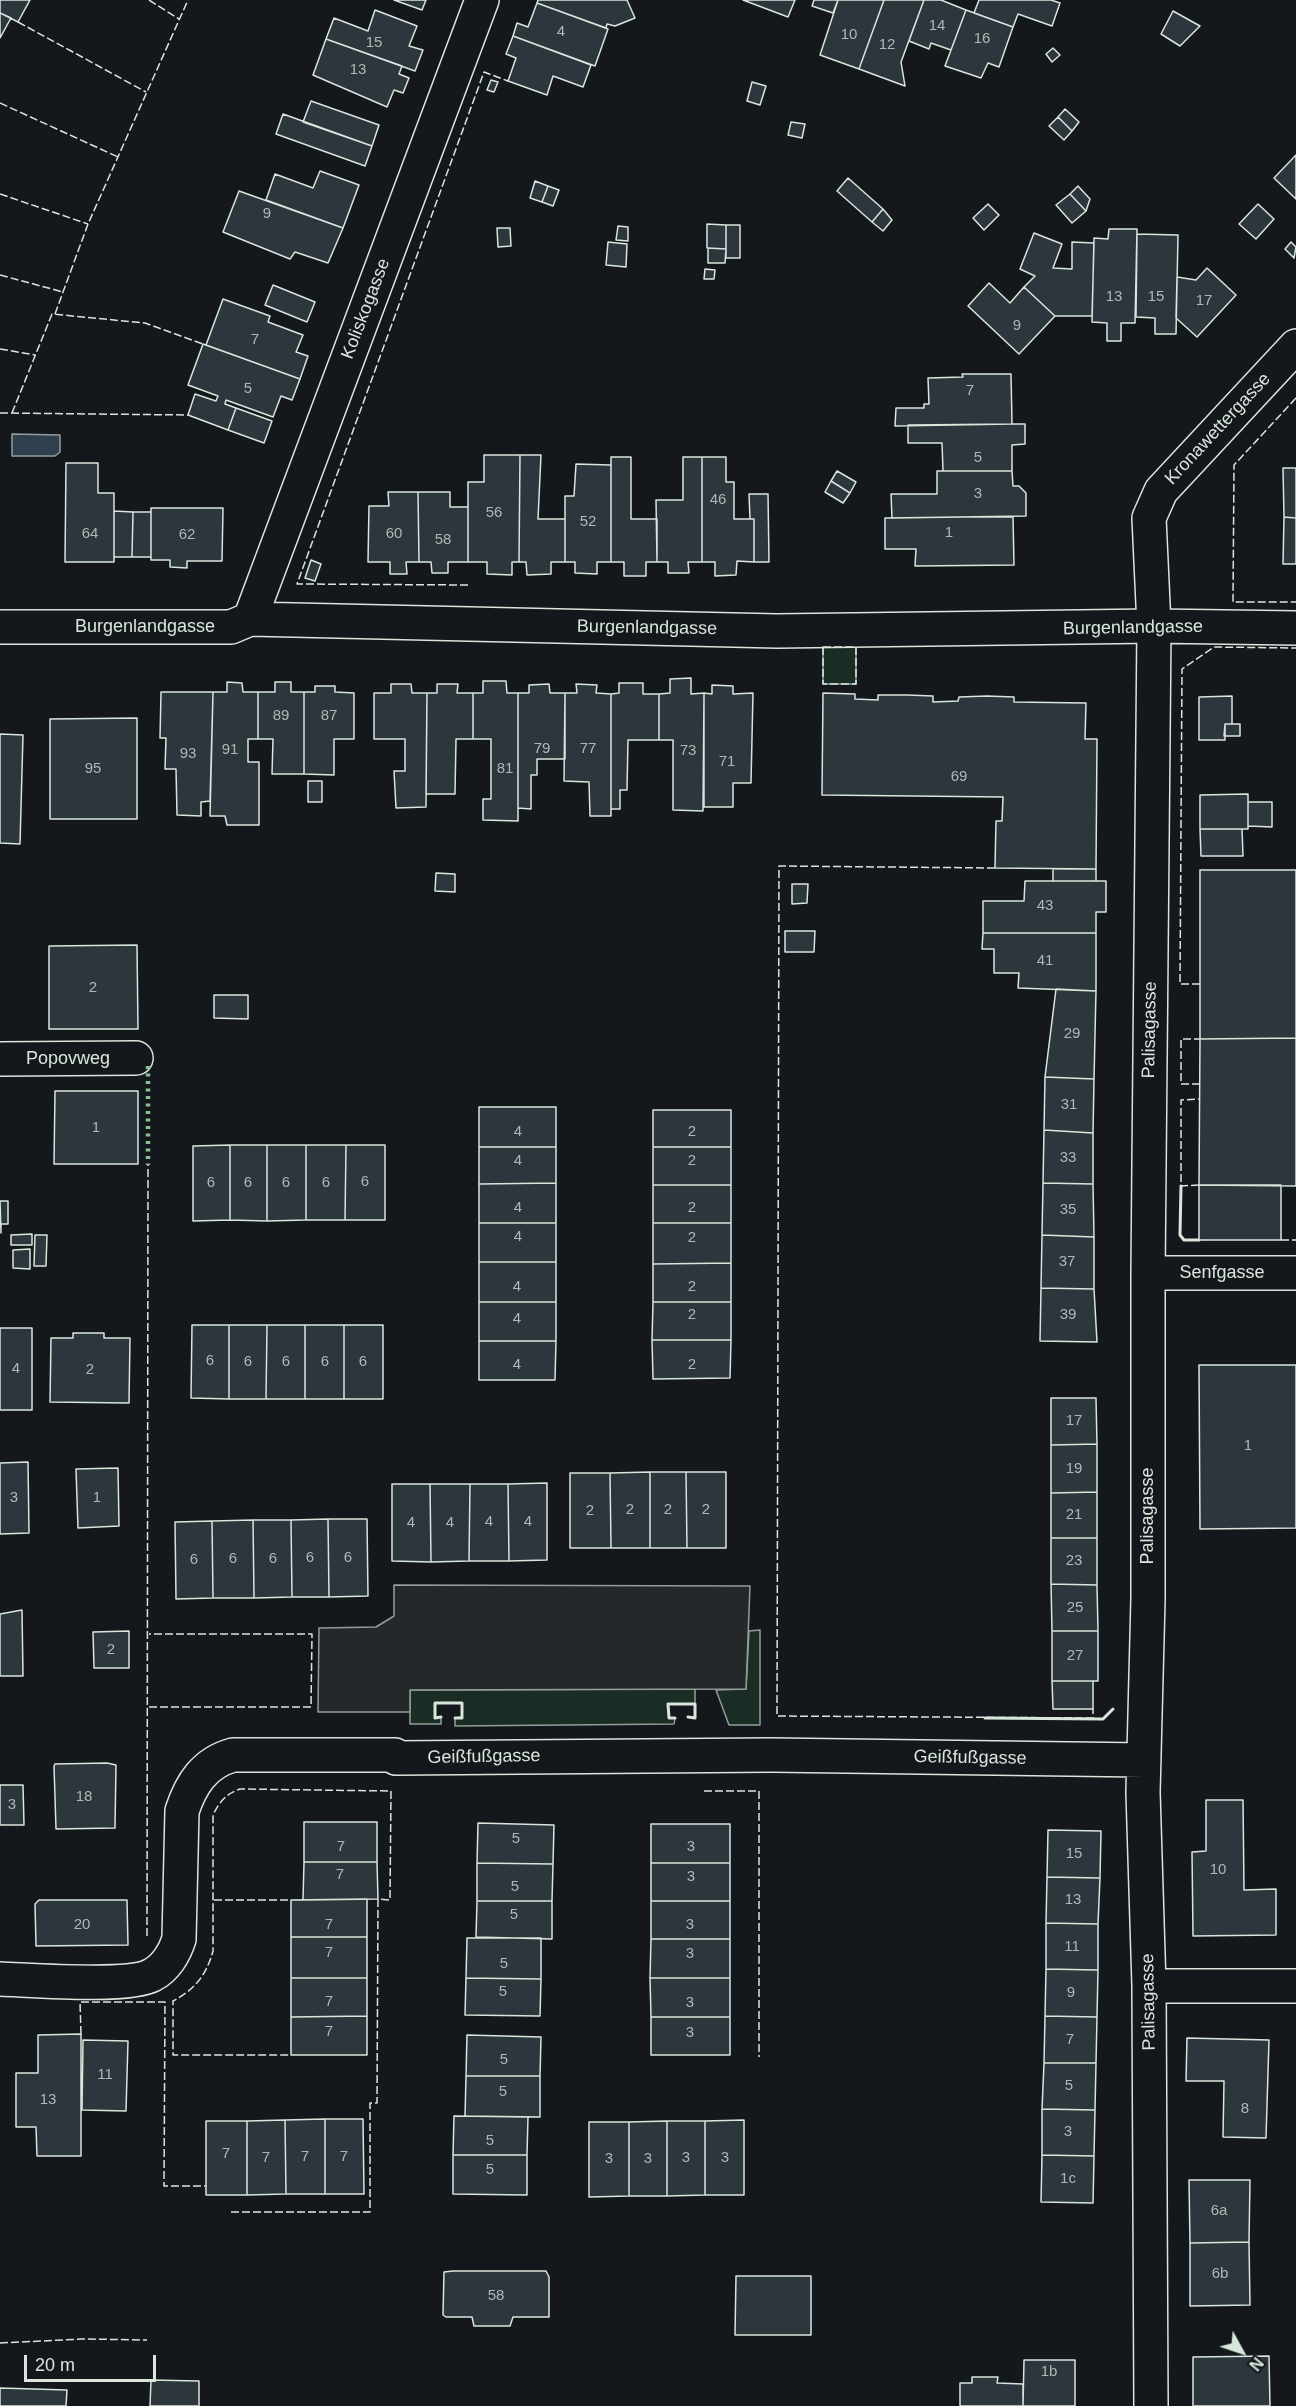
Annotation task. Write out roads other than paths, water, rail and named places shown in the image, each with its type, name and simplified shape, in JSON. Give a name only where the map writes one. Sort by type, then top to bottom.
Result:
[{"type":"street","name":"Koliskogasse","points":[[250,619],[482,0]]},
{"type":"street","name":"Kronawettergasse","points":[[1154,626],[1149,518],[1161,491],[1296,346]]},
{"type":"street","name":"Burgenlandgasse","points":[[0,627],[231,627],[250,619],[777,631],[1154,626],[1296,628]]},
{"type":"street","name":"Palisagasse","points":[[1150,2406],[1149,1986],[1143,1792],[1148,1599],[1148,1273],[1154,626]]},
{"type":"street","name":"Popovweg","points":[[0,1059],[136,1058]]},
{"type":"street","name":"Senfgasse","points":[[1148,1273],[1296,1273]]},
{"type":"street","name":"Geißfußgasse","points":[[0,1979],[139,1980],[154,1975],[175,1952],[179,1939],[182,1811],[188,1793],[207,1768],[219,1759],[233,1755],[395,1755],[396,1758],[750,1755],[1144,1760]]},
{"type":"street","points":[[1149,1986],[1296,1986]]},
{"type":"water","points":[[12,434],[60,435],[60,452],[55,456],[12,456]]}]
